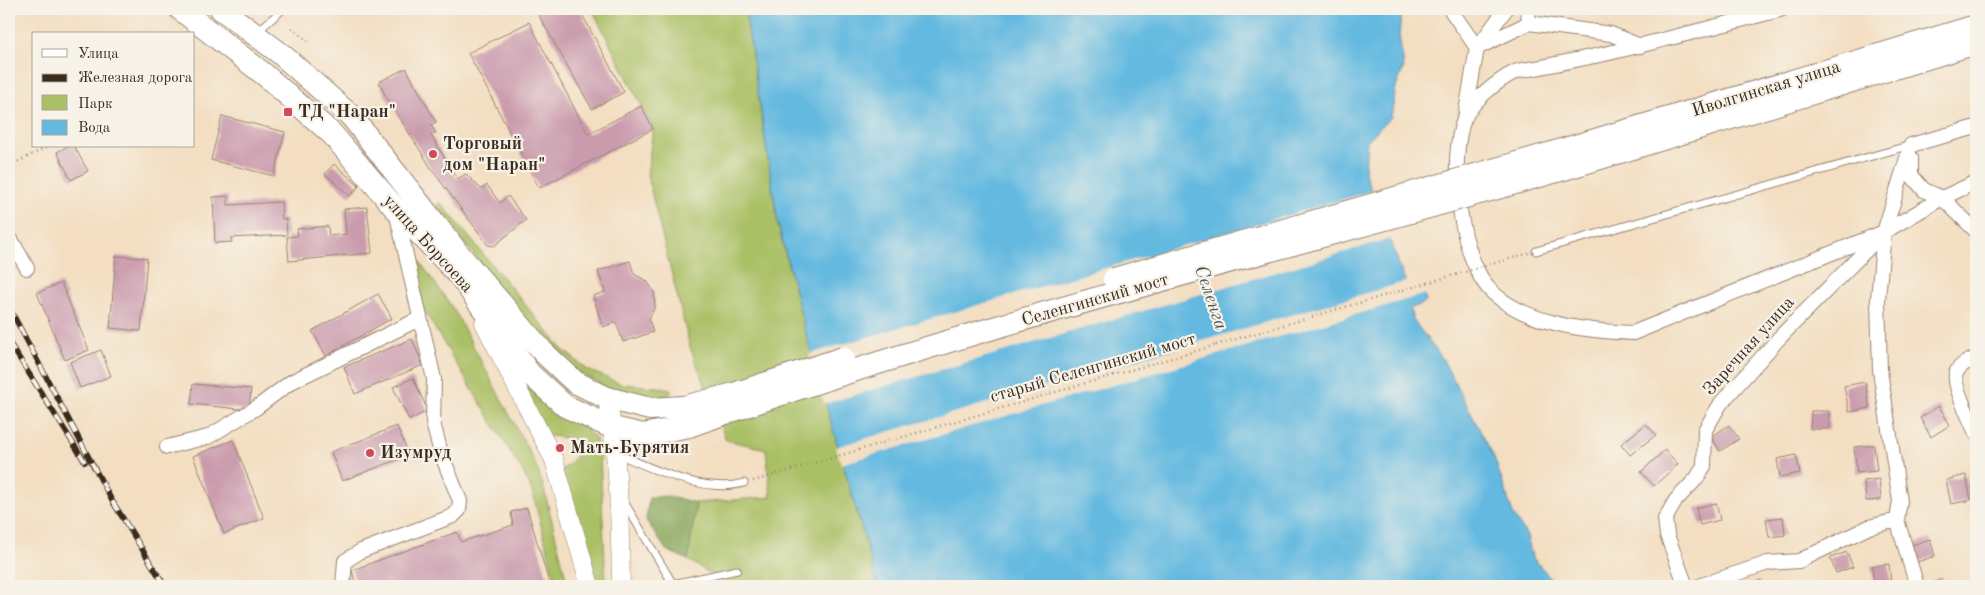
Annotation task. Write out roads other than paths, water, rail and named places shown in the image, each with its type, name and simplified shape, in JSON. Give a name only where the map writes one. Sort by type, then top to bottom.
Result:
[{"type":"main road","name":"улица Борсоева","points":[[180,9],[299,103],[332,134],[396,208],[460,276],[529,373],[565,406],[613,428],[643,435],[687,417]]},
{"type":"main road","name":"улица Борсоева","points":[[221,9],[281,54],[352,117],[458,252],[543,352],[575,382],[607,398],[687,417]]},
{"type":"main road","name":"Иволгинская улица","points":[[1558,161],[1976,26]]},
{"type":"main road","name":"Иволгинская улица","points":[[1558,161],[1976,43]]},
{"type":"main road","name":"Селенгинский мост","points":[[687,417],[734,394],[852,355],[1558,161]]},
{"type":"street","points":[[1450,9],[1477,48]]},
{"type":"street","points":[[1506,9],[1477,48],[1457,159],[1458,204],[1474,264],[1493,293],[1526,313],[1556,323],[1605,331],[1633,333],[1884,232],[1942,198],[1976,182]]},
{"type":"street","points":[[1465,118],[1478,98],[1515,72],[1640,46],[1783,9]]},
{"type":"street","points":[[1477,48],[1529,16],[1611,34],[1640,46]]},
{"type":"street","points":[[1911,145],[1976,126]]},
{"type":"street","points":[[1911,145],[1911,175],[1924,190],[1942,198],[1976,231]]},
{"type":"street","points":[[1911,145],[1884,232],[1878,299],[1880,371],[1900,501],[1898,520],[1916,586]]},
{"type":"street","points":[[344,586],[345,560],[361,551],[454,516],[459,510],[460,501],[441,453],[434,423],[434,379],[419,319],[396,208]]},
{"type":"street","name":"Заречная улица","points":[[1686,586],[1667,534],[1665,519],[1676,500],[1697,478],[1704,466],[1705,430],[1721,403],[1781,336],[1884,232]]},
{"type":"street","points":[[9,236],[27,268]]},
{"type":"street","points":[[460,276],[554,460],[590,586]]},
{"type":"street","points":[[167,446],[208,437],[256,408],[290,382],[419,319]]},
{"type":"street","points":[[1976,358],[1966,362],[1956,372],[1955,382],[1976,433]]},
{"type":"street","points":[[607,398],[613,428],[619,493],[621,586]]},
{"type":"street","points":[[616,453],[626,443],[643,435]]},
{"type":"street","points":[[1699,586],[1768,563],[1799,561],[1868,527],[1898,520]]},
{"type":"lane","points":[[255,34],[283,9]]},
{"type":"lane","points":[[1536,251],[1911,145]]},
{"type":"lane","points":[[616,453],[648,467],[714,486],[732,486],[744,483]]},
{"type":"lane","points":[[619,493],[673,584],[737,570]]},
{"type":"water","name":"Селенга","points":[[745,9],[1402,9],[1399,35],[1404,67],[1396,87],[1391,117],[1367,141],[1365,173],[1406,283],[1422,284],[1426,302],[1410,309],[1413,320],[1442,358],[1494,457],[1513,514],[1527,536],[1532,557],[1558,586],[878,586],[807,338],[778,224]]},
{"type":"railway","points":[[9,307],[111,499],[165,586]]},
{"type":"railway","points":[[9,342],[85,462]]},
{"type":"place","name":"ТД \"Наран\"","points":[[288,112]]},
{"type":"place","name":"Торговый дом \"Наран\"","points":[[433,154]]},
{"type":"place","name":"Мать-Бурятия","points":[[560,448]]},
{"type":"place","name":"Изумруд","points":[[370,453]]}]
